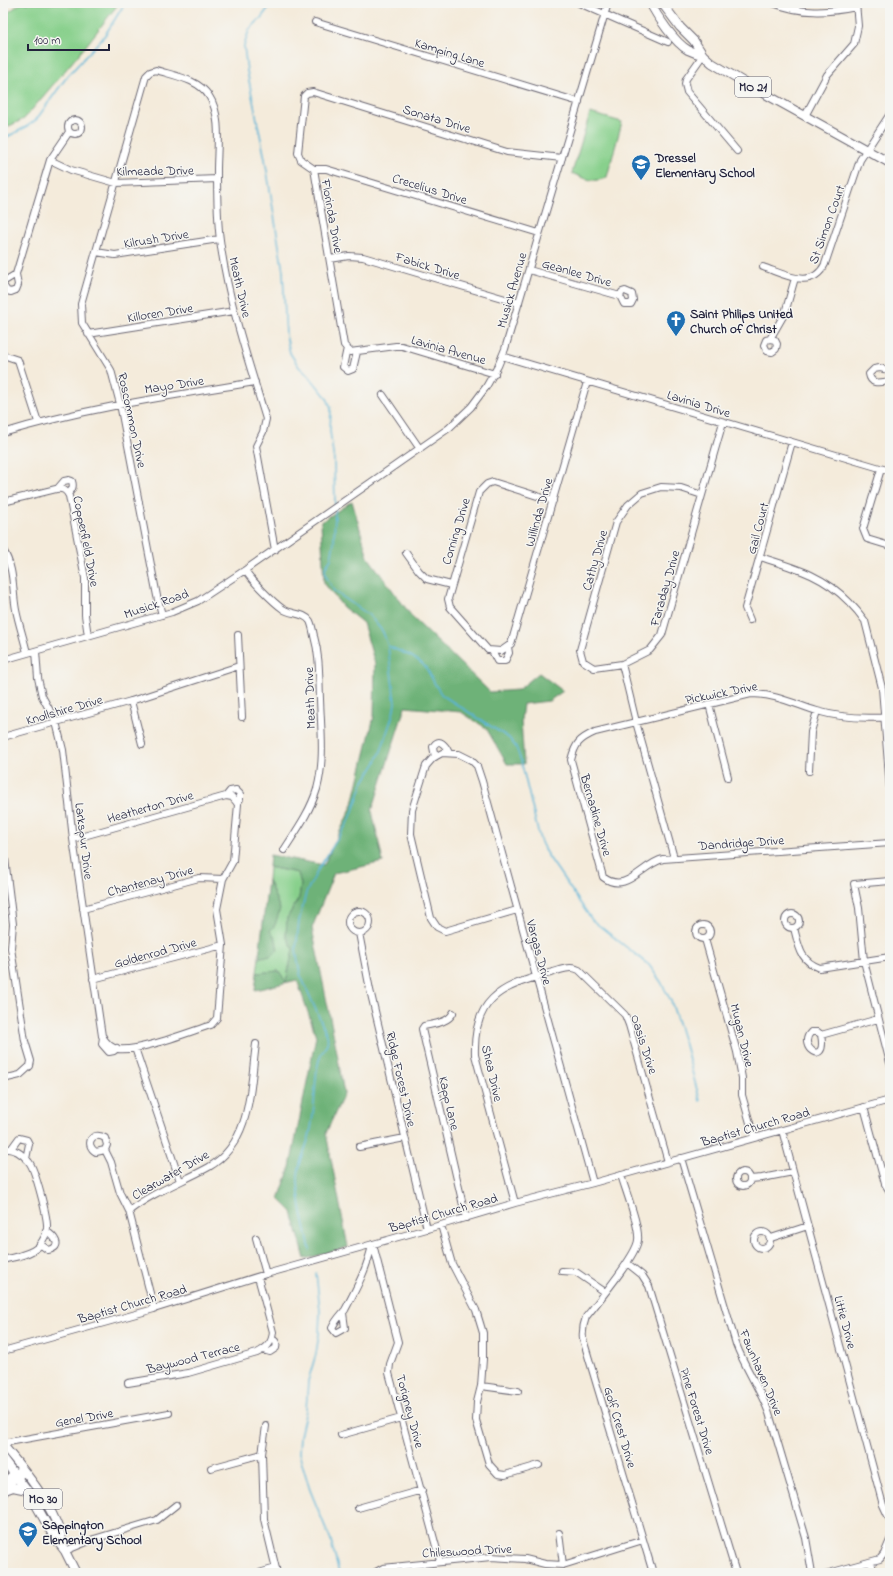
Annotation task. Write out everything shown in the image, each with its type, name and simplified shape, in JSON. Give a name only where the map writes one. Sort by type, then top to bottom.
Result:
[{"type":"main road","name":"MO 21","points":[[650,3],[665,26],[688,50],[703,55],[726,72],[890,163]]},
{"type":"main road","name":"MO 21","points":[[662,3],[680,27],[694,41],[703,55]]},
{"type":"main road","name":"MO 30","points":[[3,1444],[44,1500],[61,1533],[65,1551]]},
{"type":"main road","name":"MO 30","points":[[3,1459],[27,1490],[54,1537],[65,1551],[76,1573]]},
{"type":"main road","points":[[4,1490],[13,1487],[27,1490]]},
{"type":"street","points":[[579,3],[668,42]]},
{"type":"street","name":"Musick Avenue","points":[[340,505],[449,428],[465,414],[495,374],[519,303],[608,3]]},
{"type":"street","points":[[773,3],[802,11],[817,12],[834,11],[856,5],[858,26],[854,44],[827,75],[805,116]]},
{"type":"street","name":"Kamping Lane","points":[[315,22],[579,102]]},
{"type":"street","points":[[703,55],[686,80],[685,84],[687,92],[737,151]]},
{"type":"street","name":"Meath Drive","points":[[146,76],[150,72],[156,70],[194,81],[209,96],[217,114],[217,179],[220,239],[234,311],[266,419],[263,432],[256,446],[274,550]]},
{"type":"street","name":"Roscommon Drive","points":[[146,76],[81,304],[82,323],[112,370],[162,615]]},
{"type":"street","name":"Sonata Drive","points":[[307,93],[313,92],[507,152],[562,158]]},
{"type":"street","name":"Florinda Drive","points":[[307,93],[304,96],[298,153],[301,160],[314,169],[344,345],[351,351]]},
{"type":"street","name":"St Simon Court","points":[[763,267],[795,278],[807,279],[819,274],[860,160],[890,114]]},
{"type":"street","points":[[3,285],[7,291],[11,292],[16,290],[18,285],[16,274],[50,160],[69,132]]},
{"type":"street","name":"Kilmeade Drive","points":[[50,160],[71,170],[116,183],[217,179]]},
{"type":"street","name":"Crecelius Drive","points":[[314,169],[326,169],[540,233]]},
{"type":"street","name":"Kilrush Drive","points":[[96,252],[116,255],[220,239]]},
{"type":"street","name":"Fabick Drive","points":[[330,260],[349,256],[362,257],[519,303]]},
{"type":"street","name":"Geanlee Drive","points":[[529,270],[620,296]]},
{"type":"street","points":[[3,282],[16,274]]},
{"type":"street","points":[[770,338],[785,313],[795,278]]},
{"type":"street","name":"Killoren Drive","points":[[88,334],[234,311]]},
{"type":"street","name":"Lavinia Avenue","points":[[351,351],[402,346],[495,374]]},
{"type":"street","points":[[3,354],[18,360],[38,422]]},
{"type":"street","name":"Lavinia Drive","points":[[502,356],[890,471]]},
{"type":"street","points":[[890,371],[880,368],[874,369],[869,374],[872,382],[877,383],[890,381]]},
{"type":"street","name":"Mayo Drive","points":[[3,433],[38,422],[120,404],[255,382]]},
{"type":"street","name":"Willinda Drive","points":[[492,651],[497,661],[500,662],[505,661],[509,653],[508,647],[511,644],[587,382]]},
{"type":"street","points":[[383,395],[420,449]]},
{"type":"street","name":"Faraday Drive","points":[[622,664],[650,650],[662,635],[723,422]]},
{"type":"street","name":"Gail Court","points":[[750,620],[745,608],[792,442]]},
{"type":"street","points":[[882,469],[863,529],[867,539],[890,546]]},
{"type":"street","points":[[58,488],[66,480],[72,481],[72,490],[68,494]]},
{"type":"street","name":"Corning Drive","points":[[492,651],[488,650],[450,607],[448,599],[479,492],[487,484],[493,482],[553,501]]},
{"type":"street","name":"Copperfield Drive","points":[[3,502],[58,488],[62,488],[67,491],[85,578],[85,615],[88,636]]},
{"type":"street","name":"Cathy Drive","points":[[622,664],[594,668],[583,660],[580,650],[616,522],[628,505],[642,493],[660,488],[681,488],[702,495]]},
{"type":"street","name":"Musick Road","points":[[3,660],[179,610],[198,601],[340,505]]},
{"type":"street","points":[[3,550],[8,558],[13,576],[16,610],[27,653]]},
{"type":"street","points":[[406,553],[427,579],[451,585]]},
{"type":"street","points":[[760,557],[810,574],[824,581],[839,592],[865,621],[888,717],[890,788]]},
{"type":"street","name":"Meath Drive","points":[[245,570],[249,577],[283,610],[306,616],[310,622],[317,647],[320,668],[322,740],[321,770],[316,791],[308,811],[284,850]]},
{"type":"street","points":[[238,635],[242,717]]},
{"type":"street","points":[[492,651],[501,651],[508,647]]},
{"type":"street","name":"Larkspur Drive","points":[[36,650],[38,678],[42,696],[56,722],[63,750],[73,839],[93,979],[105,1042],[117,1048],[135,1048],[211,1025],[217,1018],[223,945]]},
{"type":"street","points":[[622,664],[636,722],[674,858]]},
{"type":"street","name":"Knollshire Drive","points":[[3,737],[131,701],[239,666]]},
{"type":"street","name":"Pickwick Drive","points":[[571,760],[575,745],[587,735],[595,732],[751,694],[776,696],[817,711],[841,717],[888,717]]},
{"type":"street","points":[[131,701],[142,744]]},
{"type":"street","points":[[709,704],[728,777]]},
{"type":"street","points":[[808,771],[811,732],[817,711]]},
{"type":"street","points":[[449,753],[444,744],[441,742],[437,743],[433,747],[435,757],[426,766],[412,810],[411,834],[431,918],[437,927],[445,930],[517,910]]},
{"type":"street","name":"Vargas Drive","points":[[435,757],[442,753],[459,754],[466,757],[477,766],[593,1183]]},
{"type":"street","name":"Bernadine Drive","points":[[571,760],[603,877]]},
{"type":"street","name":"Heatherton Drive","points":[[73,839],[229,796],[230,791],[236,790],[240,794],[240,799],[237,803],[232,862],[223,879]]},
{"type":"street","points":[[3,842],[13,924],[11,948],[25,1041],[31,1061],[30,1066],[20,1075],[3,1079]]},
{"type":"street","name":"Dandridge Drive","points":[[603,877],[609,882],[622,883],[634,877],[657,860],[890,843]]},
{"type":"street","name":"Chantenay Drive","points":[[83,909],[200,878],[223,879]]},
{"type":"street","points":[[223,879],[216,909],[223,945]]},
{"type":"street","points":[[890,881],[854,884],[859,908],[864,961],[890,1063]]},
{"type":"street","points":[[794,928],[801,953],[805,960],[820,968],[890,957]]},
{"type":"street","name":"Ridge Forest Drive","points":[[359,933],[370,990],[427,1229]]},
{"type":"street","name":"Mugan Drive","points":[[705,939],[737,1052],[742,1078],[742,1095],[754,1137]]},
{"type":"street","name":"Goldenrod Drive","points":[[93,979],[223,945]]},
{"type":"street","name":"Oasis Drive","points":[[536,977],[573,967],[579,970],[625,1015],[630,1025],[668,1162]]},
{"type":"street","name":"Shea Drive","points":[[515,1203],[475,1055],[475,1040],[478,1021],[486,1005],[504,989],[536,977]]},
{"type":"street","name":"Kapp Lane","points":[[453,1013],[444,1021],[424,1026],[422,1029],[466,1218]]},
{"type":"street","points":[[822,1035],[878,1018]]},
{"type":"street","name":"Clearwater Drive","points":[[129,1211],[140,1202],[210,1166],[226,1153],[238,1136],[248,1108],[256,1044]]},
{"type":"street","points":[[135,1048],[180,1181]]},
{"type":"street","name":"Baptist Church Road","points":[[3,1351],[154,1309],[266,1274],[515,1203],[593,1183],[890,1100]]},
{"type":"street","points":[[864,1107],[885,1184],[890,1192]]},
{"type":"street","name":"Littie Drive","points":[[782,1130],[883,1505],[890,1520]]},
{"type":"street","points":[[10,1149],[19,1138],[27,1140],[29,1144],[26,1159]]},
{"type":"street","points":[[359,1147],[405,1138]]},
{"type":"street","points":[[3,1149],[10,1149],[21,1153],[32,1167],[47,1220],[46,1231],[37,1247],[25,1254],[3,1260]]},
{"type":"street","points":[[105,1150],[111,1162],[120,1193],[129,1211],[154,1309]]},
{"type":"street","name":"Fawnhaven Drive","points":[[681,1158],[738,1350],[770,1413],[806,1538],[812,1573]]},
{"type":"street","points":[[750,1178],[762,1178],[793,1172]]},
{"type":"street","name":"Golf Crest Drive","points":[[621,1175],[638,1233],[637,1247],[583,1324],[583,1339],[653,1573]]},
{"type":"street","points":[[441,1225],[452,1264],[476,1310],[482,1333],[483,1359],[476,1420],[489,1464],[498,1474],[505,1475],[539,1465]]},
{"type":"street","points":[[771,1238],[808,1226]]},
{"type":"street","points":[[40,1244],[48,1250],[53,1249],[56,1246],[57,1242],[55,1238],[46,1231]]},
{"type":"street","points":[[256,1238],[266,1274]]},
{"type":"street","points":[[343,1313],[362,1276],[373,1244]]},
{"type":"street","name":"Torigney Drive","points":[[373,1244],[398,1342],[390,1364],[389,1373],[422,1490],[440,1561]]},
{"type":"street","name":"Pine Forest Drive","points":[[627,1263],[642,1275],[649,1286],[736,1573]]},
{"type":"street","points":[[562,1271],[576,1272],[605,1292]]},
{"type":"street","name":"Baywood Terrace","points":[[128,1384],[188,1373],[263,1350],[272,1339],[272,1325],[258,1277]]},
{"type":"street","points":[[481,1386],[518,1391]]},
{"type":"street","name":"Genel Drive","points":[[3,1444],[169,1413]]},
{"type":"street","points":[[341,1435],[401,1418]]},
{"type":"street","points":[[259,1573],[277,1570],[264,1519],[262,1454],[266,1426]]},
{"type":"street","points":[[211,1468],[262,1454]]},
{"type":"street","points":[[4,1490],[16,1475],[23,1470]]},
{"type":"street","points":[[358,1508],[422,1490]]},
{"type":"street","points":[[65,1551],[94,1539],[157,1520],[176,1505]]},
{"type":"street","points":[[559,1533],[562,1565],[643,1540]]},
{"type":"street","points":[[829,1573],[880,1559],[884,1554],[890,1540]]},
{"type":"street","name":"Chileswood Drive","points":[[374,1573],[383,1568],[491,1557],[525,1559],[545,1564],[562,1565]]},
{"type":"street","points":[[871,1562],[874,1573]]},
{"type":"green space","points":[[21,3],[119,3],[85,47],[24,119],[3,129],[3,16]]},
{"type":"green space","points":[[590,113],[622,122],[607,177],[598,180],[585,178],[572,173]]},
{"type":"green space","points":[[352,501],[368,557],[413,618],[490,692],[518,690],[539,673],[563,691],[549,701],[523,704],[521,720],[524,764],[507,764],[486,728],[461,712],[405,707],[372,811],[383,862],[334,873],[312,928],[344,1094],[326,1133],[348,1247],[305,1259],[292,1212],[279,1199],[290,1167],[316,1036],[297,980],[255,990],[257,973],[279,971],[286,982],[293,949],[286,936],[287,918],[299,898],[301,884],[298,873],[269,867],[270,855],[324,865],[353,804],[374,716],[375,664],[363,623],[343,607],[324,583],[321,522]]},
{"type":"green space","points":[[269,867],[298,873],[301,884],[299,898],[287,918],[286,936],[293,949],[286,983],[279,971],[257,973],[259,957],[270,956],[276,939],[269,931],[280,909],[268,880]]},
{"type":"green space","points":[[268,880],[280,909],[275,925],[270,931],[276,939],[278,950],[270,956],[259,957]]},
{"type":"waterway","points":[[3,139],[36,120],[66,78],[105,35],[125,3]]},
{"type":"waterway","points":[[272,3],[261,18],[249,30],[244,46],[247,71],[265,159],[283,271],[286,335],[290,353],[299,367],[309,376],[327,398],[331,408],[330,431],[334,461],[335,506]]},
{"type":"waterway","points":[[310,1250],[300,1203],[298,1175],[312,1125],[316,1077],[321,1054],[327,1043],[327,1035],[300,974],[296,949],[299,921],[306,893],[319,868],[350,819],[363,783],[381,751],[395,703],[388,646],[383,632],[369,615],[334,591],[326,576],[325,568],[331,559],[334,542],[335,509]]},
{"type":"waterway","points":[[388,646],[423,664],[442,695],[509,738],[516,747],[521,761],[540,840],[546,853],[592,920],[649,965],[661,982],[671,1001],[700,1101]]},
{"type":"waterway","points":[[316,1273],[320,1310],[319,1334],[316,1354],[308,1381],[306,1410],[300,1436],[299,1453],[310,1490],[331,1541],[339,1573]]},
{"type":"place","name":"Dressel Elementary School","points":[[641,181]]},
{"type":"place","name":"Saint Philips United Church of Christ","points":[[676,337]]},
{"type":"place","name":"Sappington Elementary School","points":[[28,1548]]}]
